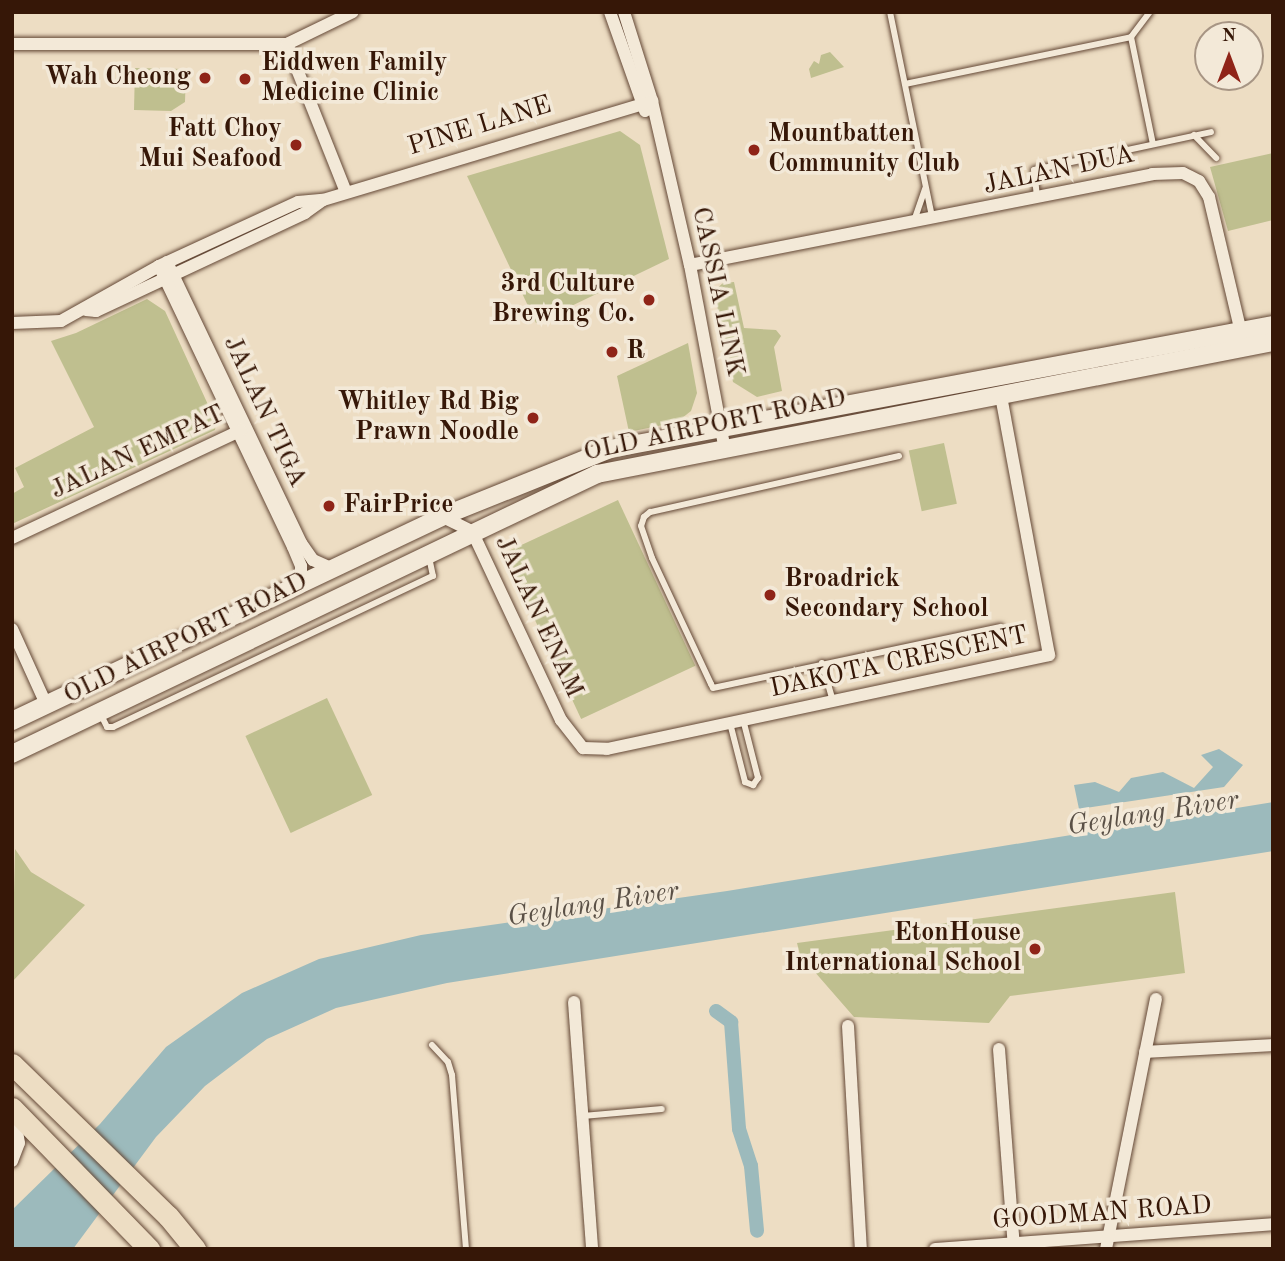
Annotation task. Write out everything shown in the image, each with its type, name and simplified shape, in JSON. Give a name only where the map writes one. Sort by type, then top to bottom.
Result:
[{"type":"main road","name":"OLD AIRPORT ROAD","points":[[12,754],[427,552],[597,474],[1001,396],[1242,340],[1273,325]]},
{"type":"main road","name":"OLD AIRPORT ROAD","points":[[12,721],[443,517],[610,449],[1242,340],[1273,342]]},
{"type":"main road","points":[[12,1064],[141,1189],[195,1249]]},
{"type":"main road","points":[[13,1109],[149,1249]]},
{"type":"street","points":[[12,44],[287,44],[354,12]]},
{"type":"street","name":"CASSIA LINK","points":[[610,12],[661,144],[690,265],[725,450]]},
{"type":"street","name":"CASSIA LINK","points":[[624,12],[647,102]]},
{"type":"street","points":[[287,44],[346,192]]},
{"type":"street","name":"PINE LANE","points":[[12,323],[47,324],[86,310],[96,311],[166,270],[305,213],[323,200],[647,102]]},
{"type":"street","name":"JALAN DUA","points":[[690,265],[1037,199],[1152,174],[1175,172],[1194,178],[1209,197],[1242,340]]},
{"type":"street","name":"JALAN TIGA","points":[[166,270],[293,547],[301,566],[301,584]]},
{"type":"street","name":"DAKOTA CRESCENT","points":[[583,748],[607,749],[832,698],[1049,655],[1001,396]]},
{"type":"street","name":"JALAN TIGA","points":[[240,430],[301,543],[313,560],[333,569]]},
{"type":"street","name":"JALAN EMPAT","points":[[12,537],[240,430]]},
{"type":"street","name":"JALAN ENAM","points":[[443,517],[472,531],[561,720],[583,748]]},
{"type":"street","points":[[12,629],[46,704]]},
{"type":"street","points":[[1107,1243],[1156,999]]},
{"type":"street","points":[[575,1002],[593,1249]]},
{"type":"street","points":[[848,1026],[861,1249]]},
{"type":"street","points":[[1145,1052],[1273,1045]]},
{"type":"street","points":[[999,1049],[1013,1246]]},
{"type":"street","points":[[12,1161],[19,1143],[13,1109]]},
{"type":"street","name":"GOODMAN ROAD","points":[[935,1249],[1107,1243],[1273,1224]]},
{"type":"lane","points":[[896,12],[891,16],[932,219]]},
{"type":"lane","points":[[905,84],[1131,37],[1150,12]]},
{"type":"lane","points":[[1131,37],[1153,144]]},
{"type":"lane","points":[[1037,199],[1034,170],[1211,132]]},
{"type":"lane","points":[[1194,135],[1216,158]]},
{"type":"lane","points":[[908,224],[919,214],[926,185]]},
{"type":"lane","points":[[899,456],[644,517],[641,526],[652,558],[713,688],[1001,627]]},
{"type":"lane","points":[[822,663],[832,698]]},
{"type":"lane","points":[[729,722],[745,782],[752,785],[757,773],[743,718]]},
{"type":"lane","points":[[757,773],[766,772]]},
{"type":"lane","points":[[432,1045],[448,1062],[452,1075],[466,1249]]},
{"type":"lane","points":[[583,1116],[662,1109]]},
{"type":"green space","points":[[830,52],[844,67],[811,78],[809,69],[814,61],[819,64],[821,55]]},
{"type":"green space","points":[[135,68],[186,69],[185,102],[171,111],[134,110]]},
{"type":"green space","points":[[620,131],[640,145],[669,259],[536,323],[467,176]]},
{"type":"green space","points":[[1273,153],[1273,220],[1228,231],[1210,167]]},
{"type":"green space","points":[[734,282],[744,328],[776,330],[781,336],[774,347],[782,391],[757,397],[733,382],[714,291],[723,283]]},
{"type":"green space","points":[[147,299],[165,311],[216,422],[215,430],[12,524],[12,494],[24,487],[15,468],[94,427],[51,341],[76,333]]},
{"type":"green space","points":[[688,343],[697,393],[691,411],[677,422],[629,432],[617,376]]},
{"type":"green space","points":[[944,443],[957,504],[922,511],[909,450]]},
{"type":"green space","points":[[618,500],[695,666],[581,719],[504,553]]},
{"type":"green space","points":[[327,698],[372,795],[291,833],[245,736]]},
{"type":"green space","points":[[15,849],[31,872],[85,905],[12,982]]},
{"type":"green space","name":"EtonHouse International School","points":[[1175,892],[1185,973],[1010,996],[989,1023],[854,1017],[800,955],[797,943]]},
{"type":"water","points":[[1219,749],[1243,765],[1224,787],[1079,809],[1074,785],[1095,782],[1119,792],[1131,778],[1163,772],[1194,788],[1213,767],[1201,755]]},
{"type":"water","name":"Geylang River","points":[[1273,802],[1273,851],[447,983],[336,1008],[267,1039],[205,1086],[156,1137],[73,1249],[12,1249],[12,1210],[100,1124],[166,1047],[242,993],[319,959],[421,935],[727,891]]},
{"type":"waterway","points":[[716,1011],[731,1022],[739,1129],[751,1166],[757,1231]]},
{"type":"place","name":"Wah Cheong","points":[[205,78]]},
{"type":"place","name":"Eiddwen Family Medicine Clinic","points":[[245,79]]},
{"type":"place","name":"Fatt Choy Mui Seafood","points":[[296,145]]},
{"type":"place","name":"Mountbatten Community Club","points":[[754,150]]},
{"type":"place","name":"3rd Culture Brewing Co.","points":[[649,300]]},
{"type":"place","name":"R","points":[[612,352]]},
{"type":"place","name":"Whitley Rd Big Prawn Noodle","points":[[533,418]]},
{"type":"place","name":"FairPrice","points":[[329,506]]},
{"type":"place","name":"Broadrick Secondary School","points":[[770,595]]},
{"type":"place","name":"EtonHouse International School","points":[[1035,949]]}]
